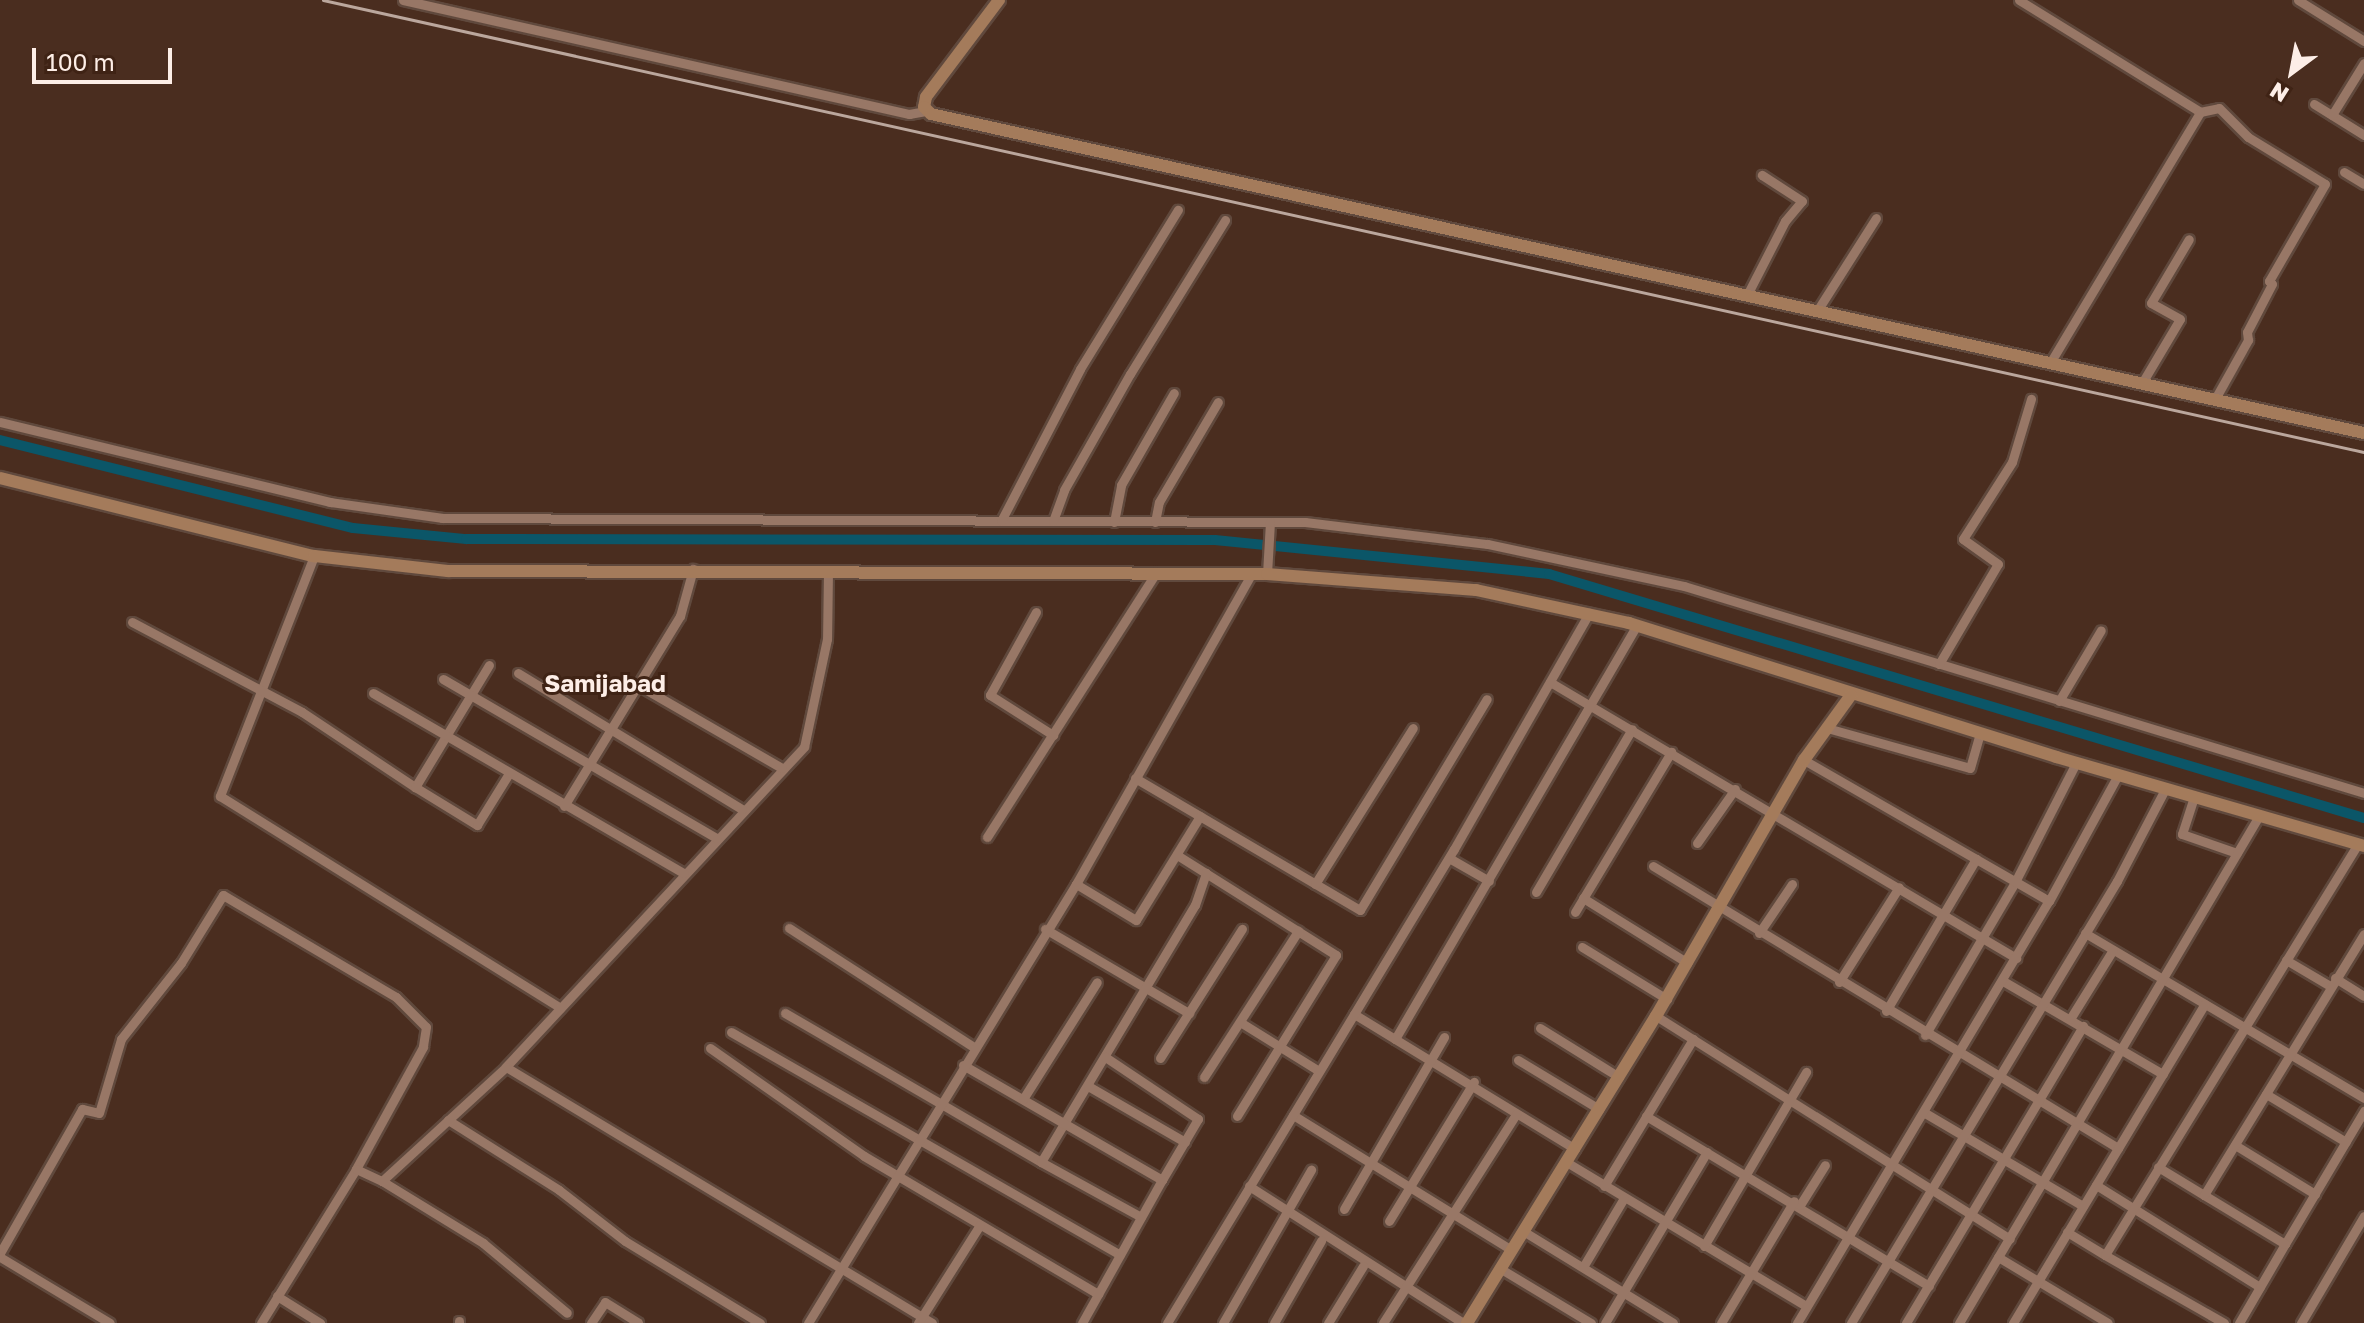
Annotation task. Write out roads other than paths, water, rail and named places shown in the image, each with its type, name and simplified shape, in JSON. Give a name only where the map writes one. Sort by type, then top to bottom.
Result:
[{"type":"street","points":[[403,0],[909,114],[926,111],[2364,433]]},
{"type":"street","points":[[926,111],[926,97],[999,0]]},
{"type":"street","points":[[2019,0],[2200,112],[2219,108],[2248,137],[2325,184],[2269,281],[2272,284],[2247,332],[2248,340],[2215,399]]},
{"type":"street","points":[[2298,0],[2364,41]]},
{"type":"street","points":[[2332,115],[2364,63]]},
{"type":"street","points":[[2314,104],[2364,135]]},
{"type":"street","points":[[2050,363],[2200,112]]},
{"type":"street","points":[[2344,172],[2364,184]]},
{"type":"street","points":[[1747,295],[1785,221],[1802,201],[1762,175]]},
{"type":"street","points":[[1001,521],[1080,369],[1178,210]]},
{"type":"street","points":[[1817,311],[1876,218]]},
{"type":"street","points":[[1053,521],[1064,490],[1225,220]]},
{"type":"street","points":[[2142,383],[2180,319],[2151,303],[2189,239]]},
{"type":"street","points":[[1114,522],[1121,485],[1174,393]]},
{"type":"street","points":[[1939,664],[1998,564],[1963,539],[2012,462],[2031,399]]},
{"type":"street","points":[[1155,522],[1159,502],[1218,402]]},
{"type":"street","points":[[0,422],[330,502],[442,518],[1155,522],[1407,531],[1571,558],[1684,586],[2364,793]]},
{"type":"street","points":[[0,478],[314,556],[489,573],[693,569],[1251,575],[1267,568],[1476,590],[1636,626],[2076,763],[2361,845],[2242,1027],[2105,1255]]},
{"type":"street","points":[[1267,568],[1269,525]]},
{"type":"street","points":[[314,556],[265,693],[220,796],[560,1008]]},
{"type":"street","points":[[564,806],[680,616],[693,569]]},
{"type":"street","points":[[382,1181],[506,1067],[742,809],[804,747],[827,639],[828,571]]},
{"type":"street","points":[[987,837],[1156,573]]},
{"type":"street","points":[[808,1323],[1045,929],[1076,884],[1251,575]]},
{"type":"street","points":[[1036,612],[990,695],[1053,735]]},
{"type":"street","points":[[1167,1323],[1449,858],[1589,613]]},
{"type":"street","points":[[132,622],[265,693],[477,825],[508,775]]},
{"type":"street","points":[[1395,1039],[1636,626]]},
{"type":"street","points":[[2059,701],[2101,630]]},
{"type":"street","points":[[415,787],[474,697],[489,665]]},
{"type":"street","points":[[518,673],[742,809]]},
{"type":"street","points":[[443,679],[716,838]]},
{"type":"street","points":[[1550,682],[1776,812],[2016,958]]},
{"type":"street","points":[[638,685],[782,768]]},
{"type":"street","points":[[373,693],[508,775],[684,873]]},
{"type":"street","points":[[1249,1186],[1465,1323],[1568,1163],[1667,999],[1804,760],[1851,695]]},
{"type":"street","points":[[1135,778],[1360,910],[1487,699]]},
{"type":"street","points":[[1315,884],[1413,728]]},
{"type":"street","points":[[1827,728],[1970,768],[1980,734]]},
{"type":"street","points":[[1536,892],[1632,729]]},
{"type":"street","points":[[1575,912],[1671,752]]},
{"type":"street","points":[[1804,760],[2049,901]]},
{"type":"street","points":[[1925,1035],[2015,882],[2076,763]]},
{"type":"street","points":[[1797,1323],[1960,1056],[2118,775]]},
{"type":"street","points":[[1697,843],[1735,789]]},
{"type":"street","points":[[1851,1323],[2085,933],[2165,789]]},
{"type":"street","points":[[2194,797],[2182,834],[2237,853]]},
{"type":"street","points":[[1076,884],[1136,920],[1200,816]]},
{"type":"street","points":[[1959,1323],[2259,816]]},
{"type":"street","points":[[1177,855],[1336,955],[1237,1116]]},
{"type":"street","points":[[1449,858],[1489,881]]},
{"type":"street","points":[[1886,1011],[1976,859]]},
{"type":"street","points":[[1653,866],[1925,1035],[2118,1148]]},
{"type":"street","points":[[1041,1162],[1195,905],[1196,891],[1206,873]]},
{"type":"street","points":[[1759,933],[1792,884]]},
{"type":"street","points":[[1839,982],[1899,887]]},
{"type":"street","points":[[110,1323],[0,1255],[82,1109],[99,1113],[121,1039],[181,963],[223,895],[396,997],[426,1027],[423,1047],[356,1169],[261,1323]]},
{"type":"street","points":[[1583,898],[1688,963]]},
{"type":"street","points":[[789,928],[974,1047]]},
{"type":"street","points":[[1045,929],[1189,1013]]},
{"type":"street","points":[[1160,1058],[1242,929]]},
{"type":"street","points":[[1204,1077],[1298,931]]},
{"type":"street","points":[[2085,933],[2364,1098]]},
{"type":"street","points":[[2204,1195],[2364,934]]},
{"type":"street","points":[[1582,947],[1667,999]]},
{"type":"street","points":[[2070,1019],[2113,950]]},
{"type":"street","points":[[2286,960],[2364,996]]},
{"type":"street","points":[[2003,981],[2163,1074]]},
{"type":"street","points":[[1023,1099],[1097,982]]},
{"type":"street","points":[[2013,1323],[2205,1004]]},
{"type":"street","points":[[785,1013],[1141,1217]]},
{"type":"street","points":[[1354,1014],[1575,1149]]},
{"type":"street","points":[[1656,1016],[1894,1162],[2010,1239]]},
{"type":"street","points":[[1240,1022],[1319,1071]]},
{"type":"street","points":[[1906,1323],[2083,1026]]},
{"type":"street","points":[[1540,1028],[1619,1077]]},
{"type":"street","points":[[731,1032],[1120,1255]]},
{"type":"street","points":[[1344,1209],[1444,1037]]},
{"type":"street","points":[[1604,1186],[1693,1039]]},
{"type":"street","points":[[710,1048],[897,1175],[1098,1294]]},
{"type":"street","points":[[1082,1323],[1198,1119],[1105,1057]]},
{"type":"street","points":[[1518,1060],[1599,1109]]},
{"type":"street","points":[[963,1065],[1162,1180]]},
{"type":"street","points":[[506,1067],[841,1268],[920,1320],[932,1323]]},
{"type":"street","points":[[1704,1246],[1806,1072]]},
{"type":"street","points":[[1389,1221],[1473,1084]]},
{"type":"street","points":[[1088,1086],[1185,1142]]},
{"type":"street","points":[[2266,1094],[2346,1142]]},
{"type":"street","points":[[2239,1323],[2364,1111]]},
{"type":"street","points":[[1925,1113],[2083,1206]]},
{"type":"street","points":[[1383,1323],[1516,1114]]},
{"type":"street","points":[[1293,1115],[1454,1211],[1512,1250]]},
{"type":"street","points":[[1646,1116],[1797,1203],[1929,1286]]},
{"type":"street","points":[[448,1120],[559,1190],[625,1241],[760,1323]]},
{"type":"street","points":[[2235,1145],[2315,1194]]},
{"type":"street","points":[[1605,1323],[1707,1152]]},
{"type":"street","points":[[1568,1163],[1806,1306]]},
{"type":"street","points":[[1721,1323],[1750,1274],[1825,1165]]},
{"type":"street","points":[[2158,1167],[2285,1244]]},
{"type":"street","points":[[356,1169],[382,1181],[483,1243],[567,1313]]},
{"type":"street","points":[[1223,1323],[1311,1170]]},
{"type":"street","points":[[2096,1185],[2260,1287]]},
{"type":"street","points":[[1583,1267],[1624,1198]]},
{"type":"street","points":[[2301,1323],[2364,1216]]},
{"type":"street","points":[[920,1320],[980,1225]]},
{"type":"street","points":[[1523,1231],[1673,1323]]},
{"type":"street","points":[[2067,1232],[2224,1323]]},
{"type":"street","points":[[1274,1323],[1321,1241]]},
{"type":"street","points":[[1998,1257],[2108,1323]]},
{"type":"street","points":[[1328,1323],[1363,1266]]},
{"type":"street","points":[[1501,1269],[1591,1323]]},
{"type":"street","points":[[277,1296],[320,1323]]},
{"type":"street","points":[[591,1323],[605,1302],[638,1323]]},
{"type":"waterway","points":[[0,440],[353,528],[466,539],[1215,540],[1549,574],[2364,818]]},
{"type":"railway","points":[[323,0],[2364,452]]},
{"type":"district","name":"Samijabad","points":[[605,683]]}]
